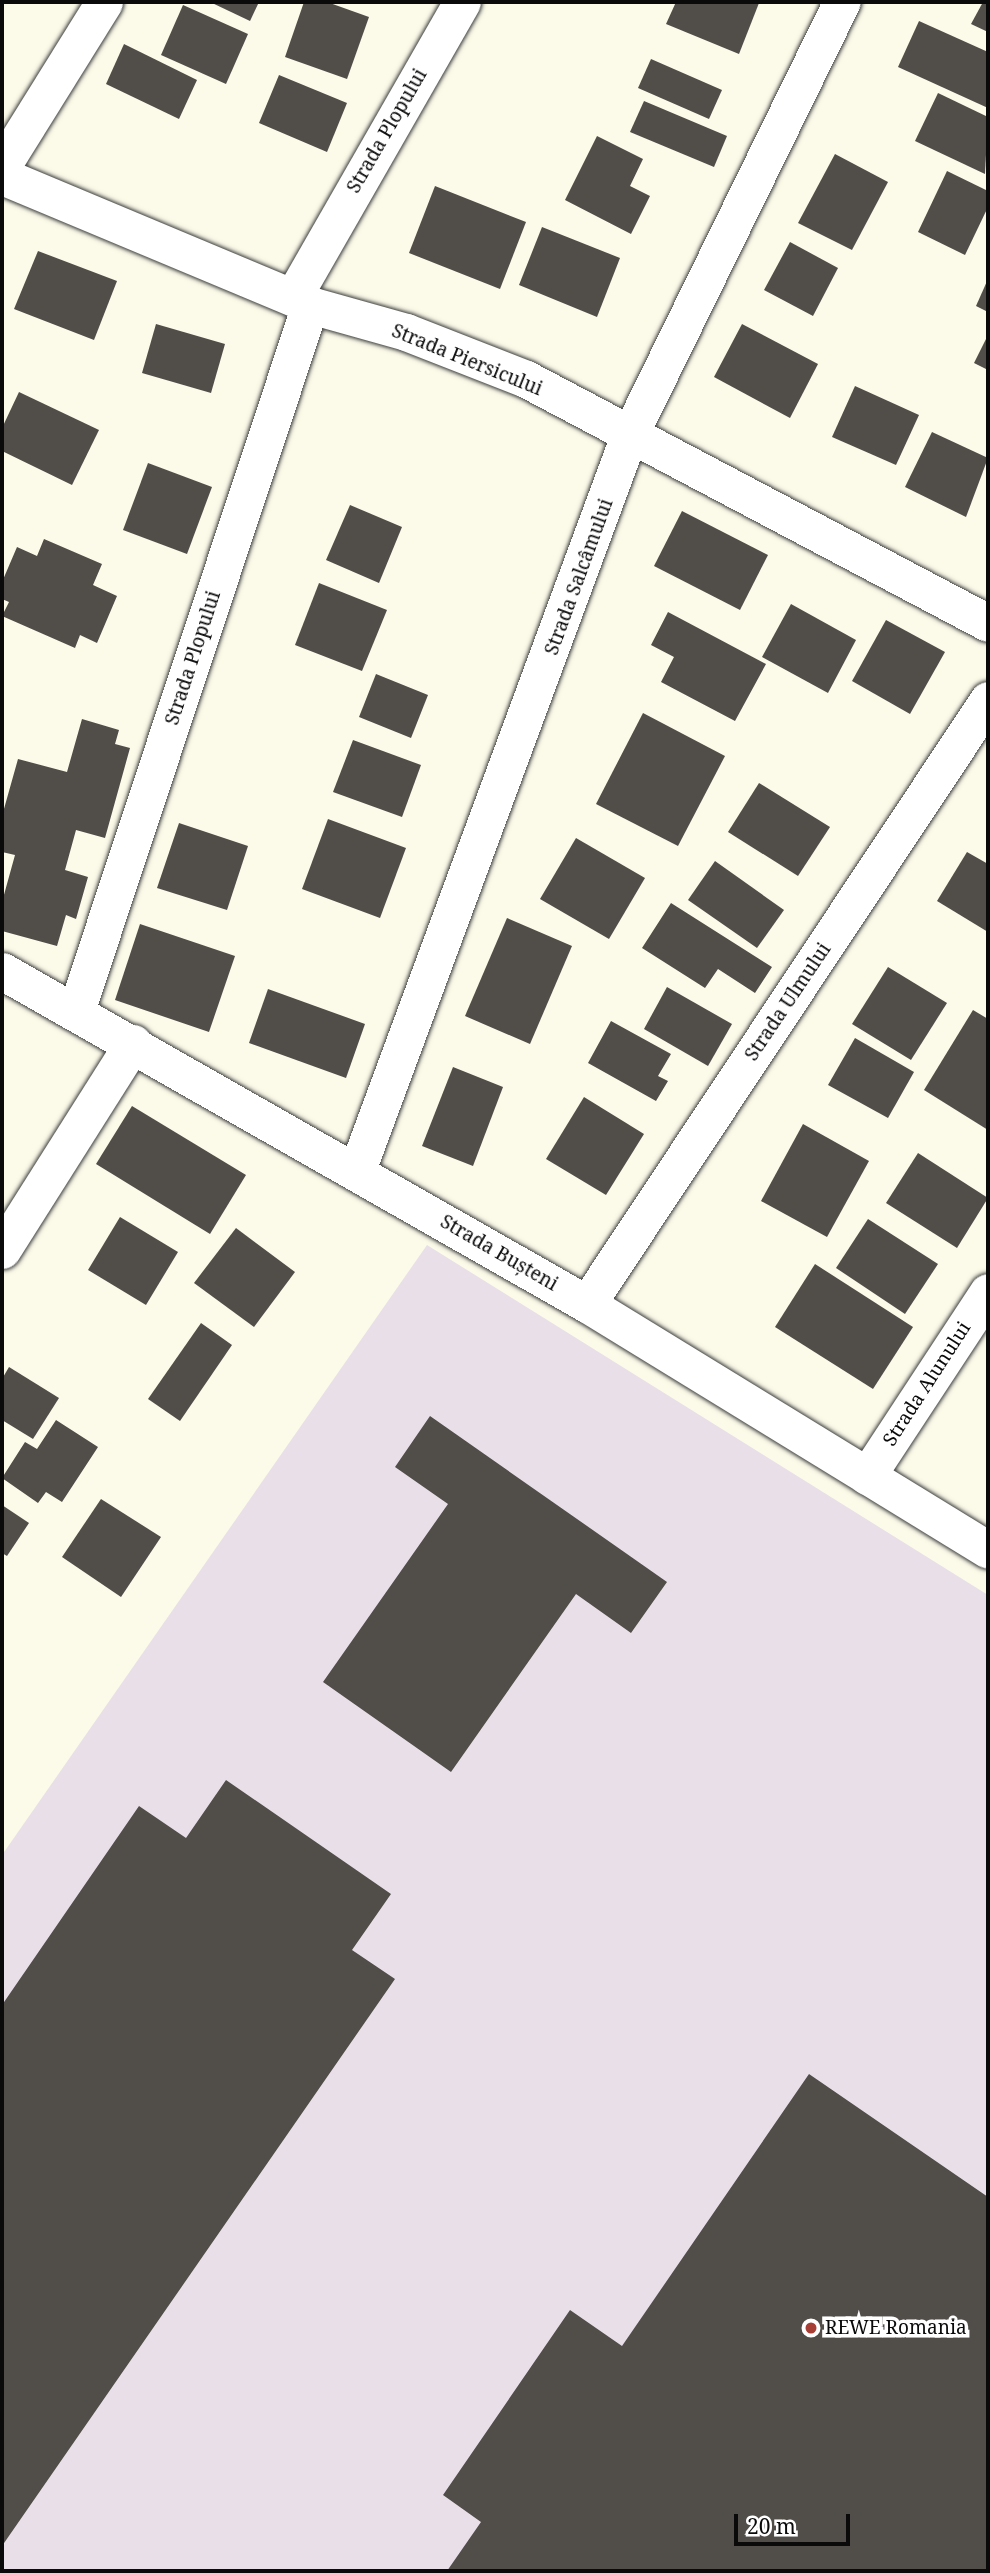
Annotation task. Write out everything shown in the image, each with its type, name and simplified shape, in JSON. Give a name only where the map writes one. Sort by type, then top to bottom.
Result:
[{"type":"street","points":[[2,166],[104,2]]},
{"type":"street","name":"Strada Plopului","points":[[76,1011],[301,301],[462,2]]},
{"type":"street","name":"Strada Salcâmului","points":[[357,1170],[628,438],[842,2]]},
{"type":"street","name":"Strada Piersicului","points":[[2,176],[301,301],[406,332],[526,379],[628,438],[988,623]]},
{"type":"street","name":"Strada Ulmului","points":[[587,1304],[988,700]]},
{"type":"street","name":"Strada Bușteni","points":[[2,971],[133,1042],[587,1304],[988,1550]]},
{"type":"street","points":[[2,1250],[133,1042]]},
{"type":"street","name":"Strada Alunului","points":[[867,1476],[988,1292]]},
{"type":"shaded area","points":[[427,1245],[988,1595],[988,2571],[2,2571],[2,1855]]},
{"type":"building","points":[[210,2],[259,2],[250,21]]},
{"type":"building","points":[[304,2],[327,2],[369,17],[347,79],[285,57]]},
{"type":"building","points":[[676,2],[759,3],[739,54],[666,24]]},
{"type":"building","points":[[983,2],[988,2],[988,32],[971,24]]},
{"type":"building","points":[[183,5],[248,34],[226,84],[161,55]]},
{"type":"building","points":[[919,21],[988,52],[988,108],[898,67]]},
{"type":"building","points":[[124,44],[197,80],[179,119],[106,84]]},
{"type":"building","points":[[651,59],[722,90],[709,119],[638,88]]},
{"type":"building","points":[[279,75],[347,103],[327,152],[259,123]]},
{"type":"building","points":[[938,93],[988,117],[985,174],[915,141]]},
{"type":"building","points":[[644,101],[727,136],[714,167],[630,132]]},
{"type":"building","points":[[597,136],[643,159],[630,186],[650,196],[631,234],[565,200]]},
{"type":"building","points":[[835,154],[888,182],[852,250],[798,223]]},
{"type":"building","points":[[947,171],[988,191],[988,207],[965,255],[918,232]]},
{"type":"building","points":[[435,186],[526,222],[500,289],[409,253]]},
{"type":"building","points":[[542,227],[620,258],[597,317],[519,285]]},
{"type":"building","points":[[790,242],[838,268],[813,316],[764,290]]},
{"type":"building","points":[[38,251],[117,281],[94,340],[14,309]]},
{"type":"building","points":[[988,279],[988,312],[976,306]]},
{"type":"building","points":[[156,324],[225,344],[211,393],[142,373]]},
{"type":"building","points":[[742,324],[818,364],[790,418],[714,377]]},
{"type":"building","points":[[988,335],[988,370],[974,363]]},
{"type":"building","points":[[855,386],[919,415],[896,465],[832,437]]},
{"type":"building","points":[[19,392],[99,430],[72,485],[2,451],[2,428]]},
{"type":"building","points":[[932,432],[988,458],[966,517],[905,487]]},
{"type":"building","points":[[148,463],[212,487],[187,554],[123,530]]},
{"type":"building","points":[[350,505],[402,527],[379,583],[326,560]]},
{"type":"building","points":[[682,511],[768,555],[740,610],[654,566]]},
{"type":"building","points":[[44,539],[102,564],[93,585],[117,596],[97,643],[80,635],[75,648],[2,616],[9,602],[2,599],[2,582],[17,547],[37,556]]},
{"type":"building","points":[[319,583],[387,610],[362,671],[295,645]]},
{"type":"building","points":[[791,604],[856,640],[828,693],[762,657]]},
{"type":"building","points":[[668,612],[766,664],[735,721],[661,682],[674,657],[651,645]]},
{"type":"building","points":[[886,620],[945,652],[910,714],[852,681]]},
{"type":"building","points":[[376,674],[428,695],[411,738],[359,717]]},
{"type":"building","points":[[643,713],[725,756],[678,846],[596,804]]},
{"type":"building","points":[[82,719],[119,730],[115,744],[130,748],[105,838],[76,830],[65,870],[88,877],[76,919],[66,915],[57,946],[2,931],[2,902],[15,855],[2,852],[2,816],[18,759],[67,772]]},
{"type":"building","points":[[353,740],[421,765],[402,817],[333,792]]},
{"type":"building","points":[[759,783],[830,827],[798,876],[728,832]]},
{"type":"building","points":[[328,819],[406,848],[380,918],[302,889]]},
{"type":"building","points":[[179,823],[248,846],[227,910],[157,888]]},
{"type":"building","points":[[576,838],[645,878],[609,939],[540,899]]},
{"type":"building","points":[[967,852],[988,864],[988,932],[937,901]]},
{"type":"building","points":[[715,861],[784,910],[757,948],[688,900]]},
{"type":"building","points":[[671,903],[772,967],[755,993],[718,969],[705,988],[642,948]]},
{"type":"building","points":[[507,918],[572,946],[530,1044],[465,1016]]},
{"type":"building","points":[[140,924],[235,956],[209,1032],[115,1000]]},
{"type":"building","points":[[888,967],[947,1003],[911,1060],[852,1024]]},
{"type":"building","points":[[667,987],[732,1024],[708,1066],[644,1029]]},
{"type":"building","points":[[268,989],[365,1024],[346,1078],[249,1043]]},
{"type":"building","points":[[973,1010],[988,1019],[988,1130],[924,1090]]},
{"type":"building","points":[[611,1021],[671,1054],[658,1076],[668,1081],[656,1101],[588,1063]]},
{"type":"building","points":[[855,1038],[914,1072],[888,1118],[828,1085]]},
{"type":"building","points":[[453,1067],[503,1087],[473,1166],[422,1146]]},
{"type":"building","points":[[584,1097],[644,1134],[606,1195],[546,1159]]},
{"type":"building","points":[[132,1106],[246,1175],[210,1234],[96,1164]]},
{"type":"building","points":[[803,1124],[869,1161],[827,1237],[761,1201]]},
{"type":"building","points":[[918,1153],[988,1198],[957,1248],[886,1203]]},
{"type":"building","points":[[120,1217],[178,1252],[146,1305],[88,1270]]},
{"type":"building","points":[[868,1219],[938,1264],[905,1314],[836,1268]]},
{"type":"building","points":[[236,1228],[295,1272],[254,1327],[194,1283]]},
{"type":"building","points":[[815,1264],[913,1327],[873,1389],[775,1327]]},
{"type":"building","points":[[201,1323],[232,1345],[180,1421],[148,1399]]},
{"type":"building","points":[[9,1367],[59,1398],[33,1439],[2,1420],[2,1379]]},
{"type":"building","points":[[430,1416],[667,1582],[631,1633],[576,1594],[451,1772],[323,1682],[448,1504],[395,1467]]},
{"type":"building","points":[[56,1420],[98,1447],[62,1502],[46,1492],[38,1503],[2,1478],[25,1442],[37,1449]]},
{"type":"building","points":[[101,1499],[161,1537],[121,1597],[62,1557]]},
{"type":"building","points":[[2,1505],[29,1523],[7,1556],[2,1553]]},
{"type":"building","points":[[226,1780],[391,1894],[352,1950],[395,1979],[2,2546],[2,2005],[139,1806],[186,1838]]},
{"type":"building","name":"REWE Romania","points":[[809,2074],[988,2197],[988,2571],[447,2571],[481,2522],[443,2495],[570,2310],[622,2346]]},
{"type":"place","name":"REWE Romania","points":[[811,2328]]}]
